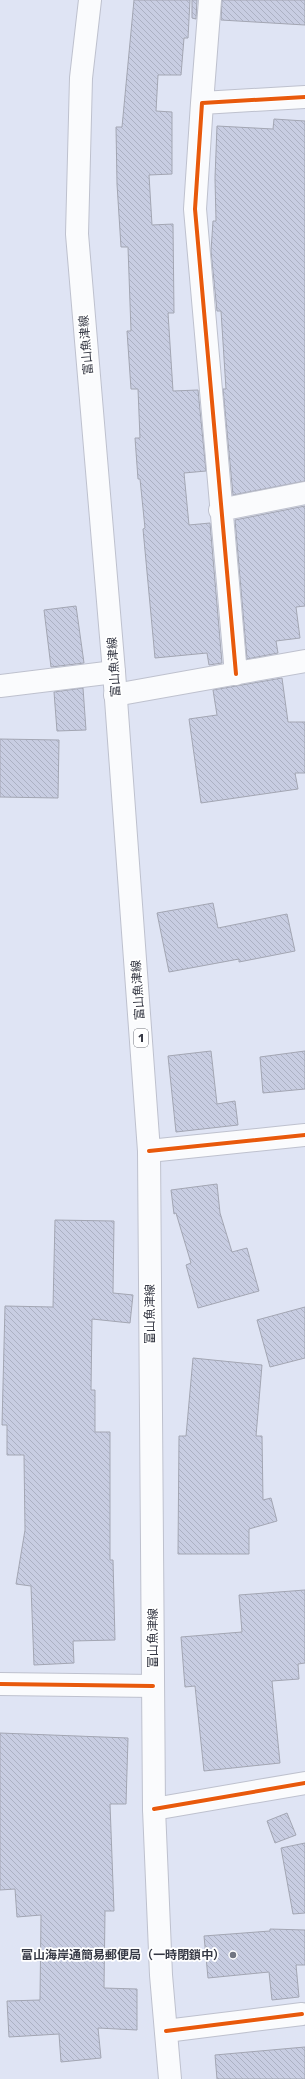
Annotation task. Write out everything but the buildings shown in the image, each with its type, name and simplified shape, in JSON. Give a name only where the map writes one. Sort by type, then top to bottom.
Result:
[{"type":"main road","name":"富山魚津線","points":[[90,0],[82,78],[77,234],[114,672],[149,1151],[154,1809],[170,2079]]},
{"type":"main road","points":[[210,0],[195,209],[220,510],[236,674]]},
{"type":"main road","points":[[202,103],[305,97]]},
{"type":"main road","points":[[220,510],[305,493]]},
{"type":"main road","points":[[115,695],[305,661]]},
{"type":"main road","points":[[0,686],[114,672]]},
{"type":"main road","points":[[149,1151],[305,1135]]},
{"type":"main road","points":[[0,1684],[153,1686]]},
{"type":"main road","points":[[154,1809],[305,1783]]},
{"type":"main road","points":[[166,2031],[302,2014]]},
{"type":"cycle path","points":[[236,674],[195,209],[202,103],[305,97]]},
{"type":"cycle path","points":[[149,1151],[305,1135]]},
{"type":"cycle path","points":[[0,1684],[153,1686]]},
{"type":"cycle path","points":[[154,1809],[305,1783]]},
{"type":"cycle path","points":[[166,2031],[302,2014]]},
{"type":"place","name":"富山海岸通簡易郵便局（一時閉鎖中）","points":[[233,1955]]}]
